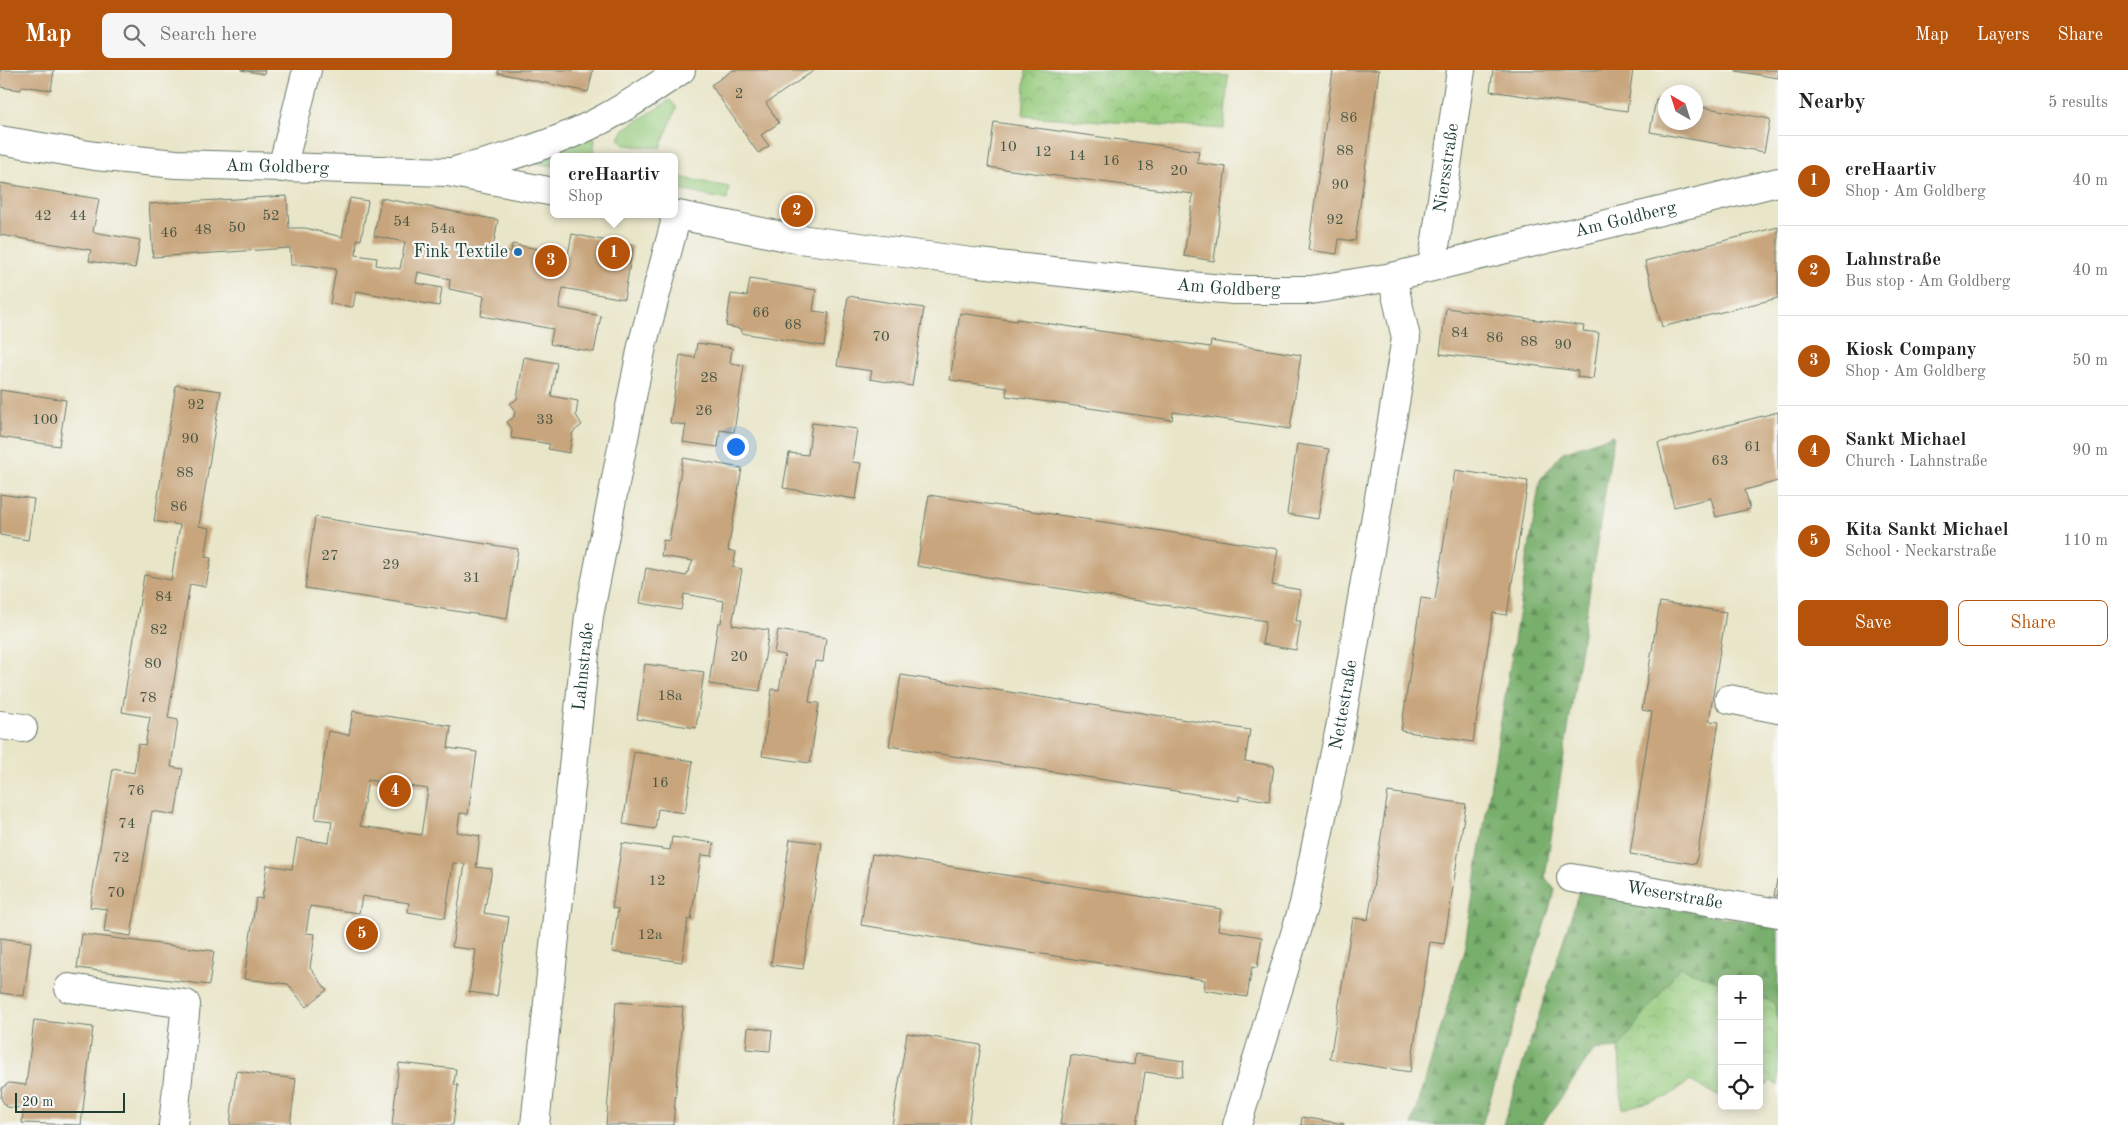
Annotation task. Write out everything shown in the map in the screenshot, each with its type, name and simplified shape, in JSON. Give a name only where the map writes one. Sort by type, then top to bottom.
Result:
[{"type":"street","points":[[282,168],[307,70]]},
{"type":"street","points":[[448,172],[506,158],[602,120],[681,70]]},
{"type":"street","name":"Niersstraße","points":[[1432,267],[1461,70]]},
{"type":"street","name":"Am Goldberg","points":[[0,140],[95,156],[176,164],[448,172],[550,191]]},
{"type":"street","name":"Am Goldberg","points":[[678,216],[792,238],[979,263],[1234,290],[1311,290],[1392,277],[1778,182]]},
{"type":"street","name":"Lahnstraße","points":[[535,1125],[589,616],[640,356],[674,218]]},
{"type":"street","name":"Nettestraße","points":[[1238,1125],[1304,904],[1341,723],[1406,338],[1392,277]]},
{"type":"street","points":[[1729,699],[1778,709]]},
{"type":"street","name":"Weserstraße","points":[[1571,878],[1778,913]]},
{"type":"street","points":[[70,988],[186,1004],[173,1125]]},
{"type":"green space","points":[[1026,70],[1141,70],[1228,76],[1224,129],[1023,116]]},
{"type":"green space","points":[[670,100],[677,107],[660,148],[624,145],[619,139],[624,129]]},
{"type":"green space","points":[[590,132],[595,140],[593,153],[551,153]]},
{"type":"green space","points":[[550,154],[550,165],[540,164],[542,158]]},
{"type":"green space","points":[[678,177],[729,187],[727,200],[678,190]]},
{"type":"green space","points":[[1614,435],[1545,877],[1555,890],[1482,1125],[1412,1125],[1464,950],[1540,480],[1563,452]]},
{"type":"green space","points":[[1579,892],[1778,927],[1778,1021],[1774,1003],[1763,999],[1763,975],[1718,975],[1718,981],[1680,967],[1619,1048],[1594,1050],[1542,1125],[1503,1125]]},
{"type":"green space","points":[[1680,967],[1718,981],[1718,1096],[1690,1081],[1667,1097],[1622,1109],[1619,1048]]},
{"type":"green space","points":[[1763,999],[1774,1003],[1778,1021],[1778,1086],[1771,1081],[1763,1087]]},
{"type":"building","points":[[0,70],[54,70],[51,90],[22,86],[21,90],[0,87]]},
{"type":"building","points":[[241,70],[265,70],[264,74]]},
{"type":"building","points":[[498,70],[593,70],[588,92],[498,73]]},
{"type":"building","points":[[733,70],[815,70],[766,103],[779,123],[761,135],[769,146],[758,153],[711,85]]},
{"type":"building","points":[[1333,70],[1379,70],[1355,241],[1339,239],[1337,254],[1308,250]]},
{"type":"building","points":[[1493,70],[1633,70],[1627,111],[1490,91]]},
{"type":"building","points":[[1778,70],[1778,78],[1736,71]]},
{"type":"building","points":[[1656,99],[1658,99],[1658,130],[1703,130],[1703,107],[1770,119],[1764,152],[1650,132]]},
{"type":"building","points":[[994,122],[1199,151],[1197,163],[1226,167],[1214,261],[1184,256],[1193,194],[988,167]]},
{"type":"building","points":[[0,183],[99,199],[93,232],[140,240],[135,268],[89,261],[91,250],[0,235]]},
{"type":"building","points":[[287,196],[289,228],[305,228],[342,237],[350,198],[368,201],[361,240],[357,239],[356,255],[377,258],[376,265],[400,269],[405,242],[374,236],[381,198],[498,220],[493,248],[511,252],[512,244],[568,255],[572,234],[633,246],[624,299],[563,288],[559,308],[601,316],[594,352],[550,344],[553,329],[481,316],[484,296],[449,289],[450,279],[418,272],[416,283],[442,288],[439,306],[356,291],[353,307],[330,304],[336,269],[291,265],[290,248],[153,257],[149,204]]},
{"type":"building","points":[[1778,227],[1778,298],[1662,327],[1645,261]]},
{"type":"building","points":[[750,279],[816,290],[813,311],[829,313],[824,346],[741,333],[742,329],[726,326],[731,294],[747,296]]},
{"type":"building","points":[[848,296],[924,308],[912,386],[870,379],[872,371],[837,366]]},
{"type":"building","points":[[1446,308],[1584,326],[1583,331],[1599,333],[1593,379],[1577,377],[1578,371],[1440,354]]},
{"type":"building","points":[[960,313],[1017,321],[1017,319],[1210,347],[1211,341],[1301,355],[1290,429],[1173,412],[1172,420],[1006,396],[1007,388],[950,380]]},
{"type":"building","points":[[697,343],[732,348],[730,363],[744,365],[734,432],[720,430],[718,447],[683,442],[686,425],[670,423],[680,355],[695,358]]},
{"type":"building","points":[[524,357],[557,363],[551,396],[578,401],[576,415],[582,425],[573,432],[569,453],[548,449],[550,444],[511,438],[512,429],[507,422],[514,417],[515,411],[510,404],[517,399]]},
{"type":"building","points":[[176,385],[221,391],[199,526],[210,528],[205,557],[211,558],[206,587],[190,584],[168,718],[178,720],[171,767],[183,769],[175,815],[152,811],[131,936],[104,932],[107,909],[90,907],[113,769],[134,773],[138,744],[145,745],[150,717],[122,712],[144,575],[171,580],[180,525],[154,521]]},
{"type":"building","points":[[0,390],[66,400],[59,446],[0,437]]},
{"type":"building","points":[[1778,412],[1778,481],[1745,490],[1750,509],[1716,517],[1711,498],[1674,507],[1658,443]]},
{"type":"building","points":[[812,423],[857,429],[852,462],[861,463],[856,499],[783,488],[789,453],[808,455]]},
{"type":"building","points":[[1297,444],[1329,449],[1318,519],[1287,514]]},
{"type":"building","points":[[683,458],[742,468],[728,550],[736,552],[733,567],[742,569],[732,625],[769,630],[760,691],[709,684],[718,623],[721,623],[724,601],[684,594],[681,610],[640,603],[646,568],[686,576],[693,561],[661,556],[663,540],[669,541]]},
{"type":"building","points":[[1455,470],[1528,481],[1507,615],[1493,613],[1473,742],[1401,731],[1421,598],[1435,600]]},
{"type":"building","points":[[0,494],[34,499],[28,540],[0,535]]},
{"type":"building","points":[[929,495],[1278,549],[1272,585],[1301,590],[1296,621],[1301,621],[1296,650],[1262,644],[1266,621],[917,566]]},
{"type":"building","points":[[315,517],[518,549],[507,619],[305,588]]},
{"type":"building","points":[[1660,602],[1726,612],[1709,721],[1719,722],[1696,864],[1630,854],[1652,712],[1642,710]]},
{"type":"building","points":[[778,630],[826,638],[823,662],[815,661],[809,702],[819,703],[810,763],[762,756],[772,689],[779,690],[785,655],[774,653]]},
{"type":"building","points":[[645,664],[704,672],[696,728],[637,719]]},
{"type":"building","points":[[901,675],[1250,730],[1245,761],[1274,766],[1269,801],[1239,796],[1239,801],[889,746]]},
{"type":"building","points":[[353,711],[451,726],[448,748],[477,752],[468,814],[460,813],[457,832],[480,836],[476,867],[492,869],[484,913],[509,917],[497,996],[469,992],[476,950],[452,947],[465,864],[453,863],[445,918],[408,912],[409,903],[362,896],[359,913],[310,906],[306,933],[315,934],[310,968],[327,990],[306,1007],[288,984],[244,979],[256,898],[262,899],[267,865],[292,869],[297,838],[329,843],[332,821],[315,819],[328,731],[349,735]],"holes":[[[368,780],[428,789],[421,835],[360,826]]]},
{"type":"building","points":[[634,752],[693,761],[685,813],[658,809],[655,829],[623,824]]},
{"type":"building","points":[[1388,792],[1466,804],[1444,944],[1430,942],[1410,1072],[1330,1059],[1353,918],[1368,920]]},
{"type":"building","points":[[672,837],[714,843],[712,856],[701,855],[691,920],[688,919],[682,962],[612,952],[618,909],[612,908],[622,843],[670,850]]},
{"type":"building","points":[[790,839],[822,843],[803,969],[771,965]]},
{"type":"building","points":[[872,854],[1221,909],[1218,930],[1262,937],[1257,968],[1252,967],[1247,997],[1204,990],[1205,980],[861,925]]},
{"type":"building","points":[[1777,880],[1778,896],[1774,896]]},
{"type":"building","points":[[82,934],[214,951],[209,985],[77,968]]},
{"type":"building","points":[[0,938],[31,942],[24,996],[0,993]]},
{"type":"building","points":[[616,1002],[683,1007],[673,1125],[606,1125]]},
{"type":"building","points":[[34,1020],[93,1027],[81,1125],[22,1123],[24,1104],[17,1108],[6,1107],[1,1098],[2,1088],[9,1083],[26,1085]]},
{"type":"building","points":[[748,1027],[772,1030],[770,1051],[746,1049]]},
{"type":"building","points":[[907,1033],[981,1045],[968,1125],[892,1125]]},
{"type":"building","points":[[1135,1054],[1184,1061],[1182,1077],[1145,1072],[1137,1125],[1060,1125],[1071,1055],[1134,1065]]},
{"type":"building","points":[[399,1063],[456,1069],[454,1084],[458,1085],[453,1125],[392,1125]]},
{"type":"building","points":[[236,1071],[296,1079],[290,1125],[230,1125]]},
{"type":"building","points":[[1302,1117],[1344,1124],[1344,1125],[1301,1125]]},
{"type":"place","name":"Lahnstraße","points":[[797,211]]},
{"type":"place","name":"Fink Textile","points":[[518,252]]},
{"type":"place","name":"creHaartiv","points":[[614,253]]},
{"type":"place","name":"Kiosk Company","points":[[551,261]]},
{"type":"place","name":"Sankt Michael","points":[[395,791]]},
{"type":"place","name":"Kita Sankt Michael","points":[[362,934]]}]
